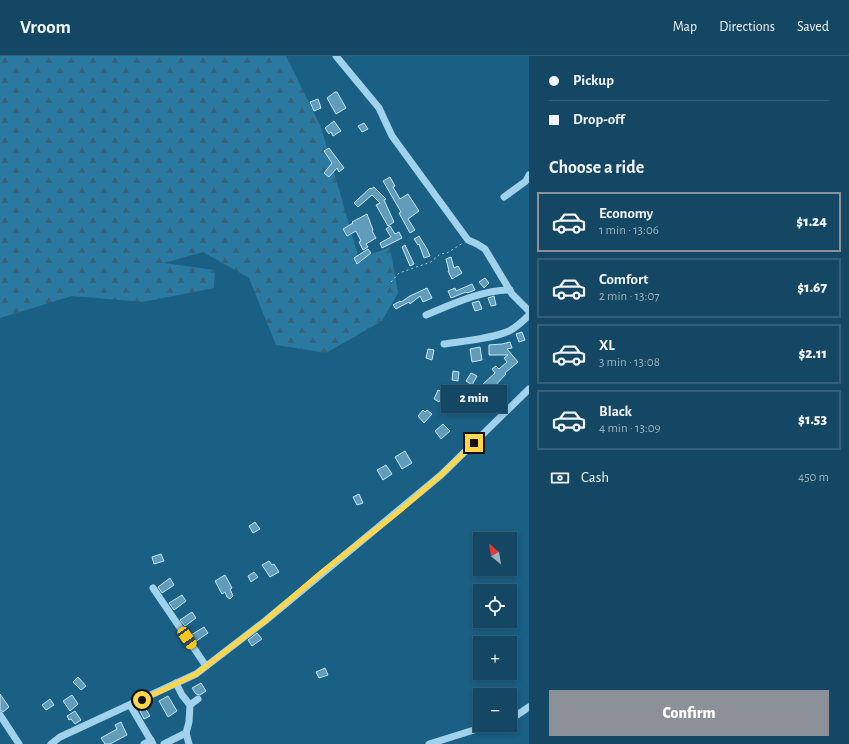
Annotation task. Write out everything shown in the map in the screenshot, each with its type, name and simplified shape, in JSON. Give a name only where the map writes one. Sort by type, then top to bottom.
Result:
[{"type":"street","points":[[336,56],[379,108],[392,136],[468,240],[485,249],[517,300],[529,311]]},
{"type":"street","points":[[504,197],[526,181],[529,175]]},
{"type":"street","points":[[426,315],[490,292],[502,289],[510,290]]},
{"type":"street","points":[[444,344],[499,334],[520,324],[529,315]]},
{"type":"street","points":[[51,744],[196,674],[265,621],[441,475],[529,389]]},
{"type":"street","points":[[153,588],[206,666]]},
{"type":"street","points":[[176,683],[182,695],[190,705],[189,722],[186,733],[189,744]]},
{"type":"street","points":[[190,705],[198,699]]},
{"type":"street","points":[[130,705],[152,742],[144,744]]},
{"type":"street","points":[[517,715],[529,707]]},
{"type":"street","points":[[0,715],[19,744]]},
{"type":"street","points":[[429,744],[473,730]]},
{"type":"street","points":[[164,744],[186,733]]},
{"type":"path","points":[[390,282],[399,273],[431,262],[440,254],[447,253],[468,240]]},
{"type":"green space","points":[[0,56],[286,56],[321,127],[359,259],[390,247],[398,293],[382,321],[326,353],[276,345],[249,278],[203,252],[164,263],[215,270],[214,288],[143,302],[72,296],[0,318]]},
{"type":"building","points":[[337,92],[346,108],[336,114],[327,98]]},
{"type":"building","points":[[318,99],[321,108],[314,111],[310,102]]},
{"type":"building","points":[[334,121],[341,131],[333,136],[331,132],[329,134],[325,128]]},
{"type":"building","points":[[364,123],[368,129],[362,132],[358,126]]},
{"type":"building","points":[[329,148],[344,168],[339,172],[337,168],[329,177],[324,173],[332,163],[324,151]]},
{"type":"building","points":[[390,177],[395,186],[393,187],[400,199],[408,194],[419,211],[408,219],[415,230],[410,233],[399,213],[401,212],[383,181]]},
{"type":"building","points":[[374,187],[386,199],[384,200],[394,222],[388,226],[376,205],[380,203],[372,195],[358,207],[354,203],[370,188],[371,189]]},
{"type":"building","points":[[367,214],[373,230],[372,231],[376,238],[366,244],[368,247],[363,250],[359,242],[361,241],[356,231],[347,236],[343,229]]},
{"type":"building","points":[[390,226],[395,234],[399,232],[402,238],[382,248],[380,243],[391,237],[386,229]]},
{"type":"building","points":[[419,236],[430,256],[424,258],[419,244],[418,245],[414,239]]},
{"type":"building","points":[[405,245],[414,264],[410,266],[402,247]]},
{"type":"building","points":[[368,249],[371,253],[357,264],[354,258]]},
{"type":"building","points":[[451,257],[454,268],[458,266],[462,273],[452,279],[448,271],[446,259]]},
{"type":"building","points":[[485,278],[489,283],[484,288],[479,282]]},
{"type":"building","points":[[472,284],[475,290],[451,298],[448,291],[455,288],[456,291]]},
{"type":"building","points":[[427,288],[432,298],[423,302],[420,296],[410,304],[409,302],[396,309],[393,305],[400,301],[401,302]]},
{"type":"building","points":[[494,296],[496,305],[491,306],[488,298]]},
{"type":"building","points":[[479,301],[482,309],[475,311],[472,303]]},
{"type":"building","points":[[522,332],[525,340],[519,342],[516,334]]},
{"type":"building","points":[[510,342],[512,348],[507,349],[518,362],[505,373],[506,374],[492,389],[490,386],[475,401],[470,396],[495,373],[492,369],[496,366],[499,369],[507,362],[504,358],[508,355],[489,355],[489,345]]},
{"type":"building","points":[[480,347],[482,360],[472,362],[470,349]]},
{"type":"building","points":[[428,349],[434,350],[432,360],[426,358]]},
{"type":"building","points":[[453,371],[459,372],[458,381],[452,380]]},
{"type":"building","points":[[471,373],[477,376],[472,385],[466,381]]},
{"type":"building","points":[[438,390],[444,393],[439,402],[434,399]]},
{"type":"building","points":[[458,397],[463,401],[459,409],[454,405]]},
{"type":"building","points":[[423,410],[425,412],[427,410],[432,414],[424,423],[418,416]]},
{"type":"building","points":[[443,424],[450,431],[441,439],[435,431]]},
{"type":"building","points":[[405,451],[412,463],[402,469],[395,457]]},
{"type":"building","points":[[386,465],[392,474],[383,480],[377,470]]},
{"type":"building","points":[[359,494],[363,503],[357,505],[353,497]]},
{"type":"building","points":[[255,522],[260,529],[253,533],[249,526]]},
{"type":"building","points":[[161,554],[164,561],[154,564],[152,557]]},
{"type":"building","points":[[269,561],[272,565],[274,564],[279,572],[270,577],[262,565]]},
{"type":"building","points":[[254,572],[258,577],[251,582],[248,576]]},
{"type":"building","points":[[225,575],[232,588],[230,589],[233,596],[230,599],[227,597],[225,592],[222,594],[215,581]]},
{"type":"building","points":[[170,578],[174,585],[162,593],[158,587]]},
{"type":"building","points":[[182,595],[186,601],[174,610],[169,603]]},
{"type":"building","points":[[192,612],[196,618],[185,626],[180,620]]},
{"type":"building","points":[[204,627],[208,633],[195,642],[191,635]]},
{"type":"building","points":[[257,633],[262,639],[252,646],[248,640]]},
{"type":"building","points":[[325,668],[328,675],[319,678],[316,672]]},
{"type":"building","points":[[78,677],[86,686],[81,690],[73,682]]},
{"type":"building","points":[[201,683],[206,691],[200,695],[196,694],[192,688]]},
{"type":"building","points":[[0,694],[9,707],[3,712],[0,710]]},
{"type":"building","points":[[72,695],[78,704],[70,711],[63,701]]},
{"type":"building","points":[[168,696],[177,711],[168,717],[159,701]]},
{"type":"building","points":[[50,699],[54,705],[46,710],[42,705]]},
{"type":"building","points":[[145,708],[150,716],[144,719],[140,711]]},
{"type":"building","points":[[75,711],[81,720],[75,724],[71,719],[69,720],[67,716]]},
{"type":"building","points":[[121,722],[127,735],[110,744],[105,744],[101,738],[117,729],[115,725]]},
{"type":"route","points":[[142,700],[196,674],[265,621],[322,572],[398,512],[441,475],[474,443]]}]
